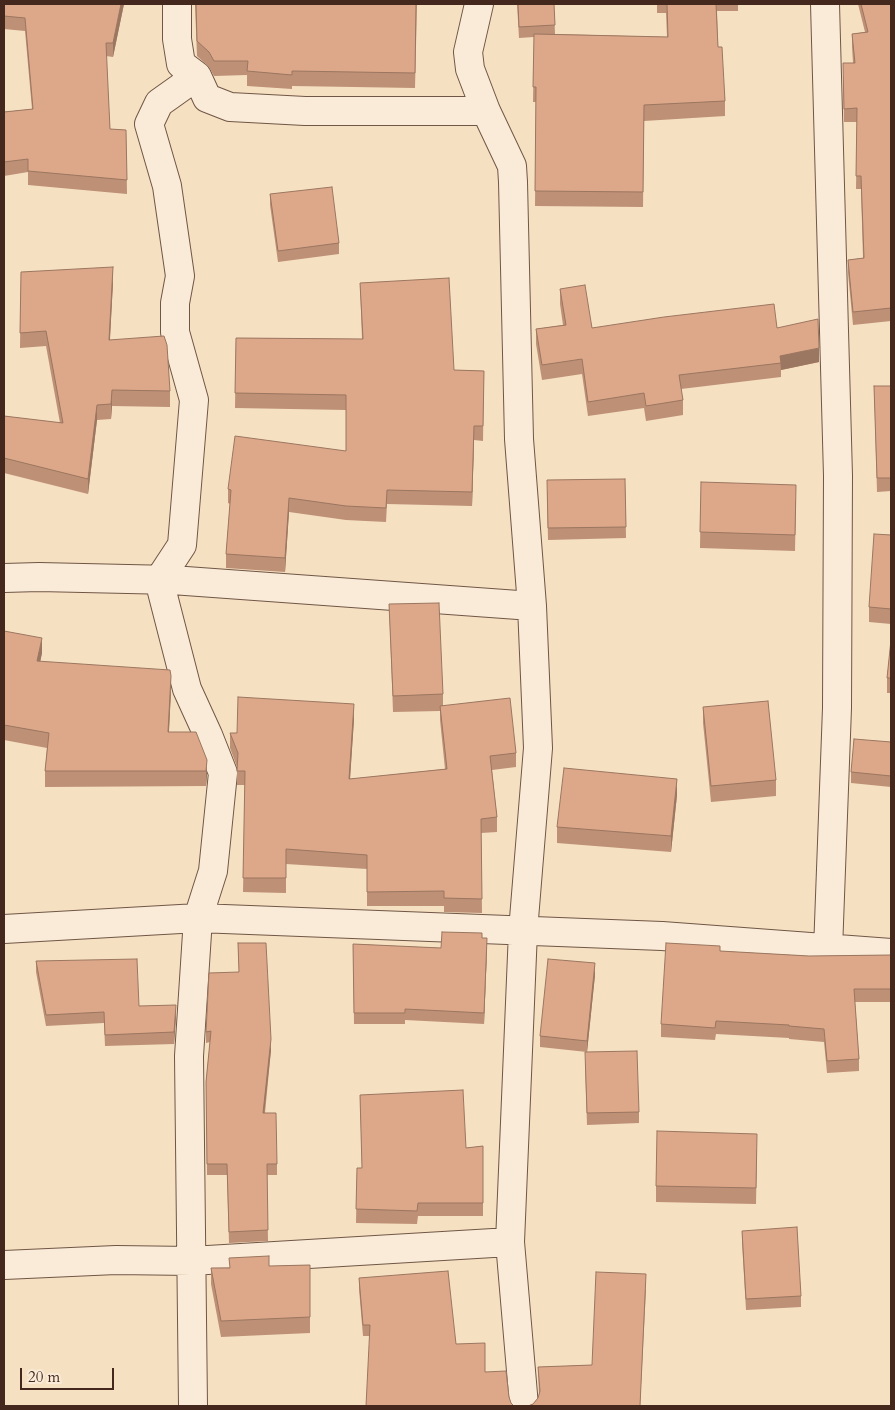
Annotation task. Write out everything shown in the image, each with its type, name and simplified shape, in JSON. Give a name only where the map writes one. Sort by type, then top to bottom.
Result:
[{"type":"street","points":[[176,4],[177,39],[181,64],[197,76],[207,98],[230,107],[305,111],[486,111]]},
{"type":"street","points":[[478,4],[468,52],[470,69],[486,111],[512,166],[514,182],[519,439],[532,606],[538,748],[523,931],[510,1242],[524,1406]]},
{"type":"street","points":[[825,4],[838,476],[837,708],[828,950]]},
{"type":"street","points":[[193,1406],[189,1056],[198,918],[213,871],[223,773],[187,689],[159,580],[182,545],[194,400],[175,332],[175,303],[180,276],[167,186],[149,124],[159,103],[197,76]]},
{"type":"street","points":[[4,578],[39,576],[159,580],[532,606]]},
{"type":"street","points":[[4,929],[198,918],[662,936],[828,950],[891,953]]},
{"type":"street","points":[[4,1265],[116,1260],[191,1261],[510,1242]]},
{"type":"building","points":[[4,4],[121,4],[113,43],[106,43],[110,129],[126,130],[127,180],[28,171],[28,159],[4,162],[4,112],[33,109],[25,18],[4,16]]},
{"type":"building","points":[[196,4],[416,4],[415,73],[292,71],[292,75],[247,71],[248,61],[214,61],[209,52],[197,41]]},
{"type":"building","points":[[518,4],[554,4],[555,25],[519,27]]},
{"type":"building","points":[[667,4],[716,4],[718,47],[722,47],[725,101],[644,105],[643,192],[535,191],[536,87],[533,87],[534,34],[668,37]]},
{"type":"building","points":[[861,4],[891,4],[891,308],[853,312],[848,260],[864,258],[861,176],[856,176],[857,108],[844,109],[843,63],[855,63],[852,34],[868,32]]},
{"type":"building","points":[[332,187],[339,243],[278,251],[270,194]]},
{"type":"building","points":[[113,267],[109,340],[164,336],[167,345],[170,391],[112,390],[111,404],[97,405],[88,479],[4,458],[4,416],[63,423],[46,331],[20,333],[21,272]]},
{"type":"building","points":[[449,278],[454,370],[484,371],[483,426],[474,426],[472,492],[387,490],[386,508],[346,506],[289,498],[285,558],[226,554],[231,490],[228,489],[235,436],[346,451],[346,395],[235,393],[236,338],[363,339],[360,283]]},
{"type":"building","points":[[585,285],[592,328],[774,304],[777,328],[818,319],[819,348],[780,356],[781,363],[679,375],[683,400],[646,406],[644,393],[588,402],[582,359],[542,365],[536,329],[566,325],[560,289]]},
{"type":"building","points":[[874,386],[891,386],[891,478],[877,478]]},
{"type":"building","points":[[625,479],[626,527],[548,528],[547,480]]},
{"type":"building","points":[[701,482],[796,485],[795,535],[700,532]]},
{"type":"building","points":[[874,534],[891,535],[891,609],[869,607]]},
{"type":"building","points":[[439,603],[443,694],[393,696],[389,604]]},
{"type":"building","points":[[4,631],[42,638],[37,661],[170,670],[168,732],[196,732],[207,760],[206,771],[45,771],[49,733],[4,725]]},
{"type":"building","points":[[891,640],[891,678],[887,678]]},
{"type":"building","points":[[238,697],[354,704],[349,779],[447,769],[440,706],[510,698],[516,753],[490,756],[497,817],[481,819],[482,899],[444,898],[444,891],[367,892],[367,855],[286,849],[286,878],[243,878],[245,771],[237,771],[238,753],[230,733],[237,733]]},
{"type":"building","points":[[768,701],[776,780],[711,786],[703,707]]},
{"type":"building","points":[[854,739],[891,742],[891,776],[851,772]]},
{"type":"building","points":[[564,768],[677,779],[671,836],[557,827]]},
{"type":"building","points":[[442,932],[482,933],[482,938],[487,938],[484,1013],[405,1009],[405,1013],[354,1013],[353,944],[441,948]]},
{"type":"building","points":[[238,943],[266,943],[271,1039],[263,1113],[276,1113],[277,1164],[267,1164],[268,1230],[229,1232],[227,1164],[207,1164],[206,1082],[211,1031],[206,1032],[209,973],[239,972]]},
{"type":"building","points":[[666,943],[720,946],[720,951],[809,956],[891,955],[891,989],[854,989],[859,1059],[827,1061],[824,1029],[716,1021],[715,1028],[661,1024]]},
{"type":"building","points":[[137,959],[139,1006],[176,1005],[174,1032],[105,1035],[104,1012],[46,1015],[36,961]]},
{"type":"building","points":[[548,959],[595,963],[587,1041],[540,1036]]},
{"type":"building","points":[[637,1051],[639,1112],[587,1113],[585,1052]]},
{"type":"building","points":[[463,1090],[466,1148],[483,1146],[483,1203],[418,1203],[417,1211],[356,1209],[357,1168],[362,1168],[360,1095]]},
{"type":"building","points":[[657,1131],[757,1134],[756,1188],[656,1186]]},
{"type":"building","points":[[797,1227],[801,1296],[746,1299],[742,1231]]},
{"type":"building","points":[[269,1256],[269,1266],[310,1265],[310,1317],[221,1321],[211,1268],[230,1268],[229,1258]]},
{"type":"building","points":[[448,1271],[456,1344],[485,1343],[485,1372],[506,1371],[509,1397],[514,1406],[366,1406],[370,1325],[363,1325],[359,1278]]},
{"type":"building","points":[[596,1272],[646,1274],[640,1406],[528,1406],[533,1404],[538,1398],[540,1391],[538,1367],[592,1365]]}]
